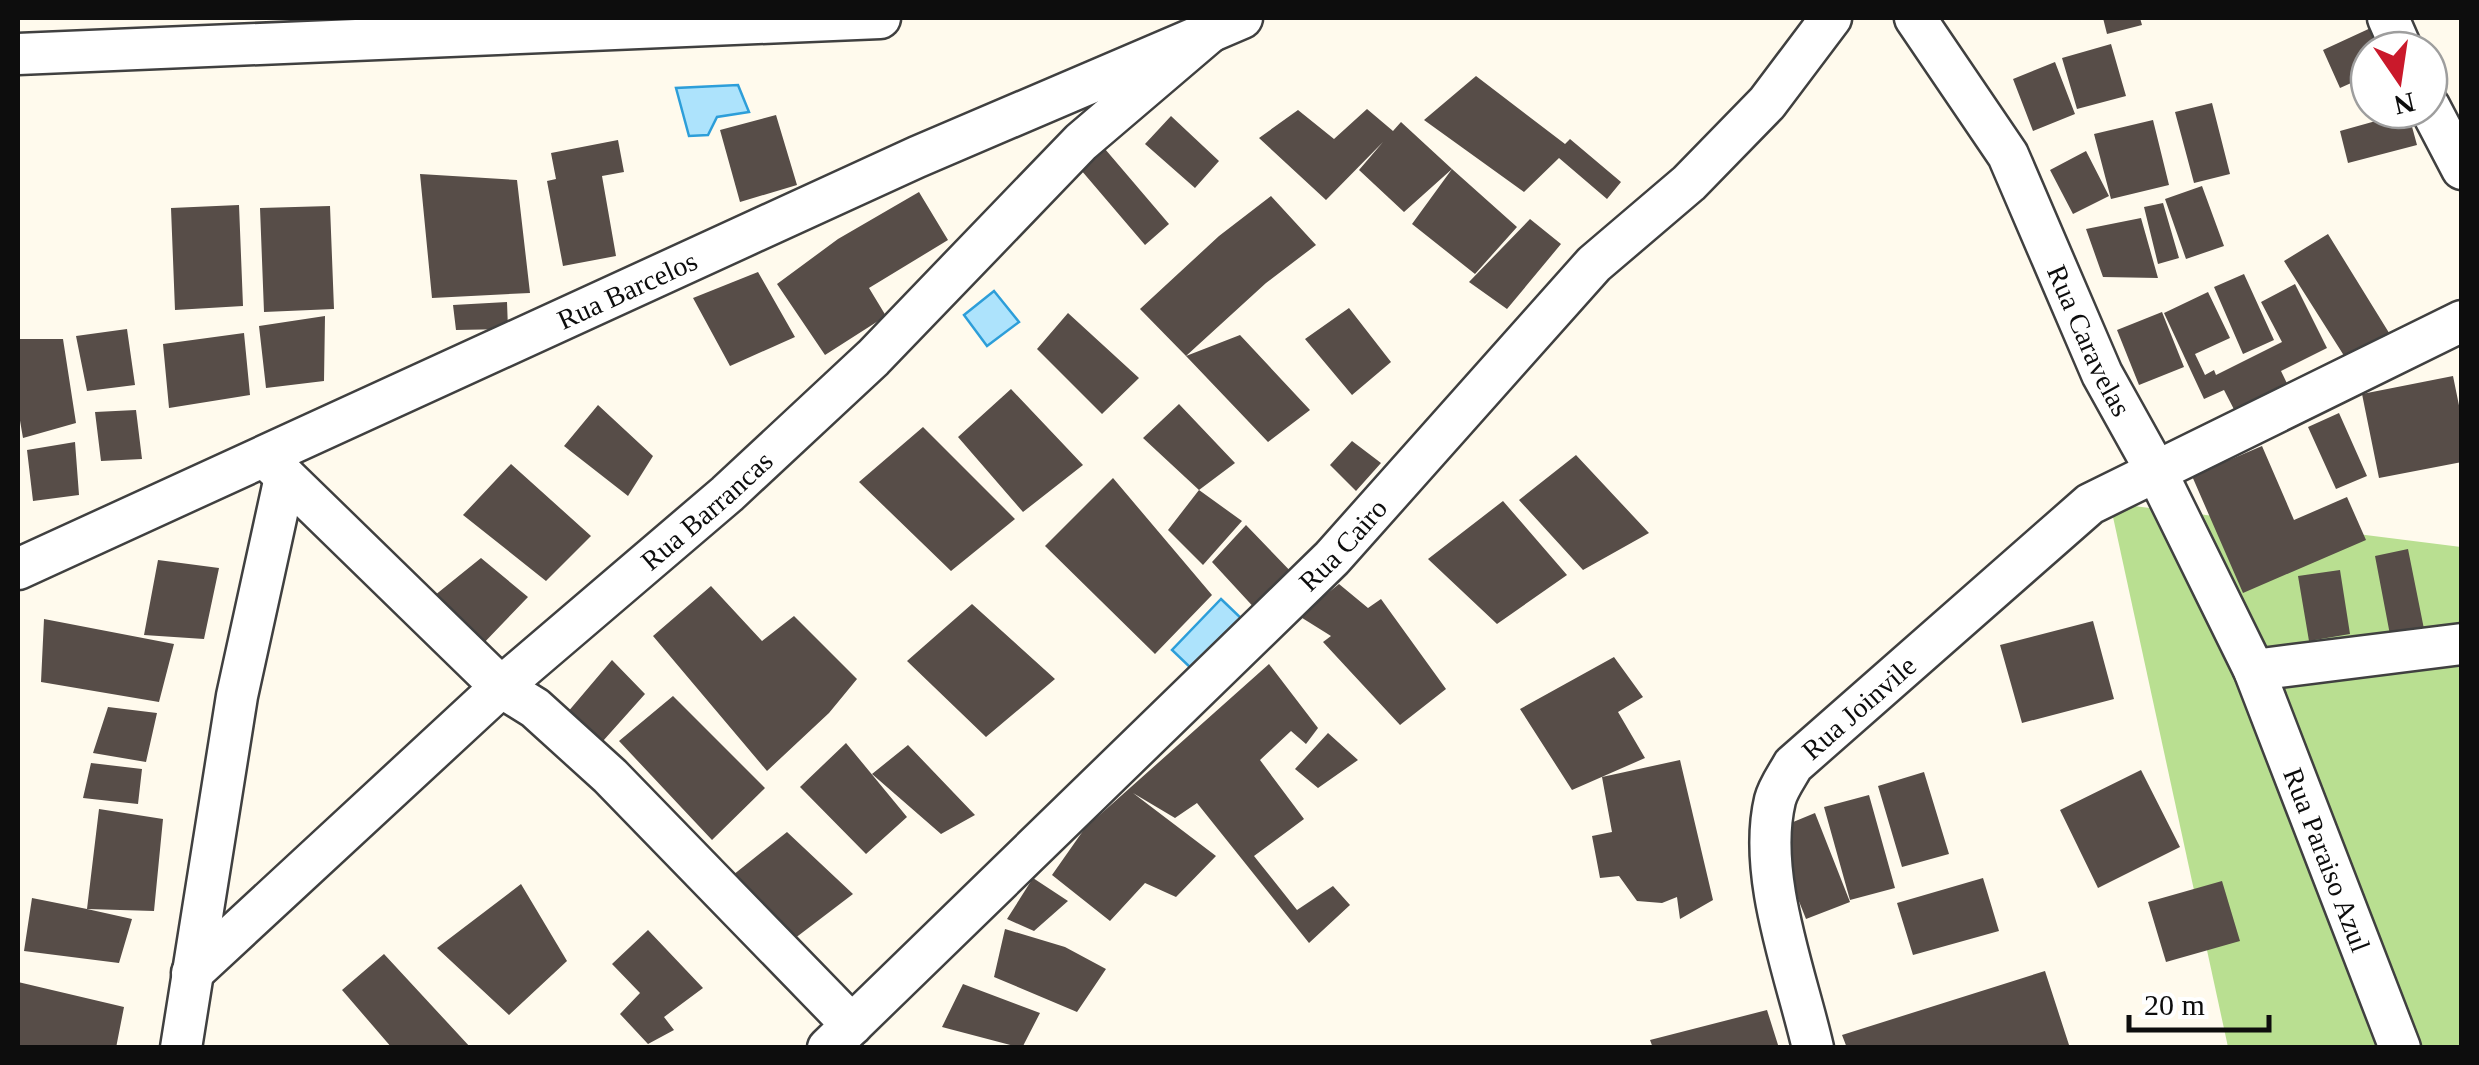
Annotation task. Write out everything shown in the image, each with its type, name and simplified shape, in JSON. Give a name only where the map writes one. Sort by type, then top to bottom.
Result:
[{"type":"street","points":[[18,54],[880,18]]},
{"type":"street","name":"Rua Cairo","points":[[840,1036],[1332,558],[1594,264],[1689,183],[1767,103],[1831,18]]},
{"type":"street","name":"Rua Caravelas","points":[[1915,18],[2008,156],[2102,374],[2156,471],[2254,670]]},
{"type":"street","name":"Rua Barcelos","points":[[18,569],[275,467],[917,156],[1226,25]]},
{"type":"street","name":"Rua Barrancas","points":[[192,974],[501,687],[727,494],[873,358],[1081,142],[1226,25]]},
{"type":"street","points":[[2442,130],[2462,169]]},
{"type":"street","name":"Rua Joinvile","points":[[1814,1048],[1775,886],[1770,842],[1776,796],[1793,765],[2090,504],[2462,321]]},
{"type":"street","points":[[275,467],[501,687],[535,708],[610,776],[840,1036]]},
{"type":"street","points":[[181,1048],[275,467]]},
{"type":"street","points":[[2254,670],[2462,644]]},
{"type":"street","name":"Rua Paraiso Azul","points":[[2254,670],[2400,1048]]},
{"type":"green space","points":[[2110,503],[2461,547],[2461,1047],[2228,1047]]},
{"type":"water","points":[[738,85],[749,112],[717,117],[708,135],[689,136],[676,88]]},
{"type":"water","points":[[994,291],[1019,322],[987,346],[964,315]]},
{"type":"water","points":[[1221,599],[1243,620],[1194,671],[1172,650]]},
{"type":"building","points":[[2103,18],[2140,18],[2142,25],[2107,34]]},
{"type":"building","points":[[2349,38],[2349,84],[2340,88],[2323,50]]},
{"type":"building","points":[[2111,44],[2126,96],[2077,109],[2062,58]]},
{"type":"building","points":[[2055,62],[2075,114],[2033,131],[2013,79]]},
{"type":"building","points":[[1476,76],[1565,144],[1570,139],[1621,182],[1607,199],[1559,158],[1524,192],[1424,120]]},
{"type":"building","points":[[2212,103],[2230,174],[2194,183],[2175,112]]},
{"type":"building","points":[[1367,109],[1393,131],[1401,122],[1452,169],[1404,212],[1359,170],[1383,142],[1326,200],[1259,138],[1298,110],[1334,139]]},
{"type":"building","points":[[776,115],[797,185],[740,202],[720,130]]},
{"type":"building","points":[[1171,116],[1219,161],[1195,188],[1145,144]]},
{"type":"building","points":[[2153,120],[2169,185],[2111,199],[2094,134]]},
{"type":"building","points":[[2413,130],[2417,145],[2348,163],[2340,131]]},
{"type":"building","points":[[618,140],[624,172],[602,176],[616,256],[563,266],[547,181],[556,179],[551,153]]},
{"type":"building","points":[[1105,149],[1169,224],[1145,245],[1081,170]]},
{"type":"building","points":[[2086,151],[2109,196],[2073,214],[2050,170]]},
{"type":"building","points":[[1452,169],[1517,227],[1475,274],[1412,224]]},
{"type":"building","points":[[420,174],[517,180],[530,293],[432,298]]},
{"type":"building","points":[[2202,186],[2224,246],[2186,259],[2165,199]]},
{"type":"building","points":[[919,192],[948,240],[869,288],[886,316],[825,355],[777,284],[838,239]]},
{"type":"building","points":[[1271,196],[1316,245],[1266,283],[1186,356],[1140,309],[1219,236]]},
{"type":"building","points":[[2163,203],[2179,258],[2158,264],[2144,207]]},
{"type":"building","points":[[239,205],[243,306],[175,310],[171,208]]},
{"type":"building","points":[[330,206],[334,309],[264,312],[260,208]]},
{"type":"building","points":[[2141,218],[2158,278],[2103,277],[2086,229]]},
{"type":"building","points":[[1530,219],[1561,244],[1507,309],[1469,282]]},
{"type":"building","points":[[2328,234],[2391,336],[2348,362],[2284,261]]},
{"type":"building","points":[[758,272],[795,337],[730,366],[693,298]]},
{"type":"building","points":[[2244,274],[2274,340],[2243,354],[2214,287]]},
{"type":"building","points":[[2295,284],[2327,348],[2281,371],[2293,396],[2241,423],[2224,390],[2204,399],[2164,313],[2208,292],[2230,338],[2195,354],[2205,375],[2214,370],[2216,375],[2282,342],[2261,302]]},
{"type":"building","points":[[507,302],[508,329],[456,330],[453,305]]},
{"type":"building","points":[[1349,308],[1391,362],[1352,395],[1305,339]]},
{"type":"building","points":[[2162,312],[2184,367],[2139,385],[2117,330]]},
{"type":"building","points":[[1068,313],[1139,378],[1102,414],[1037,349]]},
{"type":"building","points":[[325,316],[324,381],[266,388],[259,326]]},
{"type":"building","points":[[127,329],[135,385],[87,391],[76,336]]},
{"type":"building","points":[[244,333],[250,395],[169,408],[163,344]]},
{"type":"building","points":[[1240,335],[1310,410],[1268,442],[1186,356]]},
{"type":"building","points":[[18,339],[63,339],[76,423],[23,438],[18,409]]},
{"type":"building","points":[[2453,376],[2462,420],[2462,462],[2379,478],[2362,394]]},
{"type":"building","points":[[1011,389],[1083,465],[1023,512],[958,437]]},
{"type":"building","points":[[1179,404],[1235,463],[1199,490],[1143,438]]},
{"type":"building","points":[[598,405],[653,456],[628,496],[564,446]]},
{"type":"building","points":[[136,410],[142,459],[101,461],[95,412]]},
{"type":"building","points":[[2339,413],[2367,476],[2336,489],[2308,427]]},
{"type":"building","points":[[923,427],[1015,519],[951,571],[859,482]]},
{"type":"building","points":[[1352,441],[1381,463],[1356,491],[1330,465]]},
{"type":"building","points":[[75,442],[79,495],[33,501],[27,450]]},
{"type":"building","points":[[2262,446],[2294,520],[2347,497],[2366,540],[2243,593],[2192,476]]},
{"type":"building","points":[[1576,455],[1649,533],[1583,570],[1519,500]]},
{"type":"building","points":[[511,464],[591,536],[546,581],[463,515]]},
{"type":"building","points":[[1113,478],[1212,595],[1155,654],[1045,546]]},
{"type":"building","points":[[1199,490],[1242,521],[1203,565],[1168,530]]},
{"type":"building","points":[[1503,501],[1567,575],[1497,624],[1428,559]]},
{"type":"building","points":[[1246,525],[1297,578],[1259,613],[1212,562]]},
{"type":"building","points":[[2408,549],[2425,634],[2391,640],[2375,556]]},
{"type":"building","points":[[481,558],[528,597],[479,648],[429,600]]},
{"type":"building","points":[[158,560],[219,568],[204,639],[144,635]]},
{"type":"building","points":[[2340,570],[2350,634],[2309,641],[2298,576]]},
{"type":"building","points":[[1339,584],[1368,608],[1381,599],[1446,689],[1400,725],[1323,642],[1331,636],[1299,616]]},
{"type":"building","points":[[711,586],[762,641],[794,616],[857,679],[829,713],[767,771],[653,636]]},
{"type":"building","points":[[972,604],[1055,679],[986,737],[907,661]]},
{"type":"building","points":[[44,619],[174,644],[159,702],[41,682]]},
{"type":"building","points":[[2093,621],[2114,699],[2022,723],[2000,645]]},
{"type":"building","points":[[1614,657],[1643,697],[1618,712],[1645,758],[1572,790],[1520,709]]},
{"type":"building","points":[[612,660],[645,694],[603,741],[567,713]]},
{"type":"building","points":[[1269,664],[1318,728],[1306,744],[1291,731],[1260,760],[1304,819],[1254,856],[1297,910],[1333,886],[1350,905],[1309,943],[1197,803],[1175,818],[1133,793],[1216,856],[1176,897],[1145,883],[1110,921],[1052,875],[1085,828]]},
{"type":"building","points":[[673,696],[765,788],[712,840],[619,741]]},
{"type":"building","points":[[108,707],[157,713],[146,762],[93,753]]},
{"type":"building","points":[[1328,733],[1358,760],[1318,788],[1295,769]]},
{"type":"building","points":[[846,743],[907,817],[866,854],[800,787]]},
{"type":"building","points":[[908,745],[975,815],[941,834],[872,774]]},
{"type":"building","points":[[1680,760],[1713,900],[1680,919],[1677,897],[1662,903],[1637,901],[1619,876],[1600,878],[1592,836],[1612,832],[1602,777]]},
{"type":"building","points":[[91,763],[142,769],[138,804],[83,798]]},
{"type":"building","points":[[2141,770],[2180,847],[2098,888],[2060,810]]},
{"type":"building","points":[[1924,772],[1949,854],[1902,867],[1878,786]]},
{"type":"building","points":[[1869,795],[1895,888],[1850,900],[1824,807]]},
{"type":"building","points":[[99,809],[163,819],[154,911],[87,909]]},
{"type":"building","points":[[1815,813],[1850,902],[1806,919],[1771,831]]},
{"type":"building","points":[[787,832],[853,894],[790,942],[718,887]]},
{"type":"building","points":[[1033,878],[1068,901],[1034,931],[1007,919]]},
{"type":"building","points":[[1983,878],[1999,931],[1913,955],[1897,903]]},
{"type":"building","points":[[2222,881],[2240,941],[2166,962],[2148,902]]},
{"type":"building","points":[[521,884],[567,961],[509,1015],[437,948]]},
{"type":"building","points":[[32,898],[132,919],[119,963],[24,951]]},
{"type":"building","points":[[1005,929],[1065,947],[1106,969],[1077,1012],[994,977]]},
{"type":"building","points":[[648,930],[703,988],[664,1017],[674,1030],[648,1044],[620,1014],[640,993],[612,964]]},
{"type":"building","points":[[384,954],[471,1048],[392,1048],[342,990]]},
{"type":"building","points":[[2045,971],[2070,1048],[1847,1048],[1842,1035]]},
{"type":"building","points":[[18,982],[124,1007],[116,1048],[18,1048]]},
{"type":"building","points":[[963,984],[1040,1013],[1022,1048],[942,1027]]},
{"type":"building","points":[[1767,1010],[1779,1048],[1653,1048],[1650,1040]]}]
